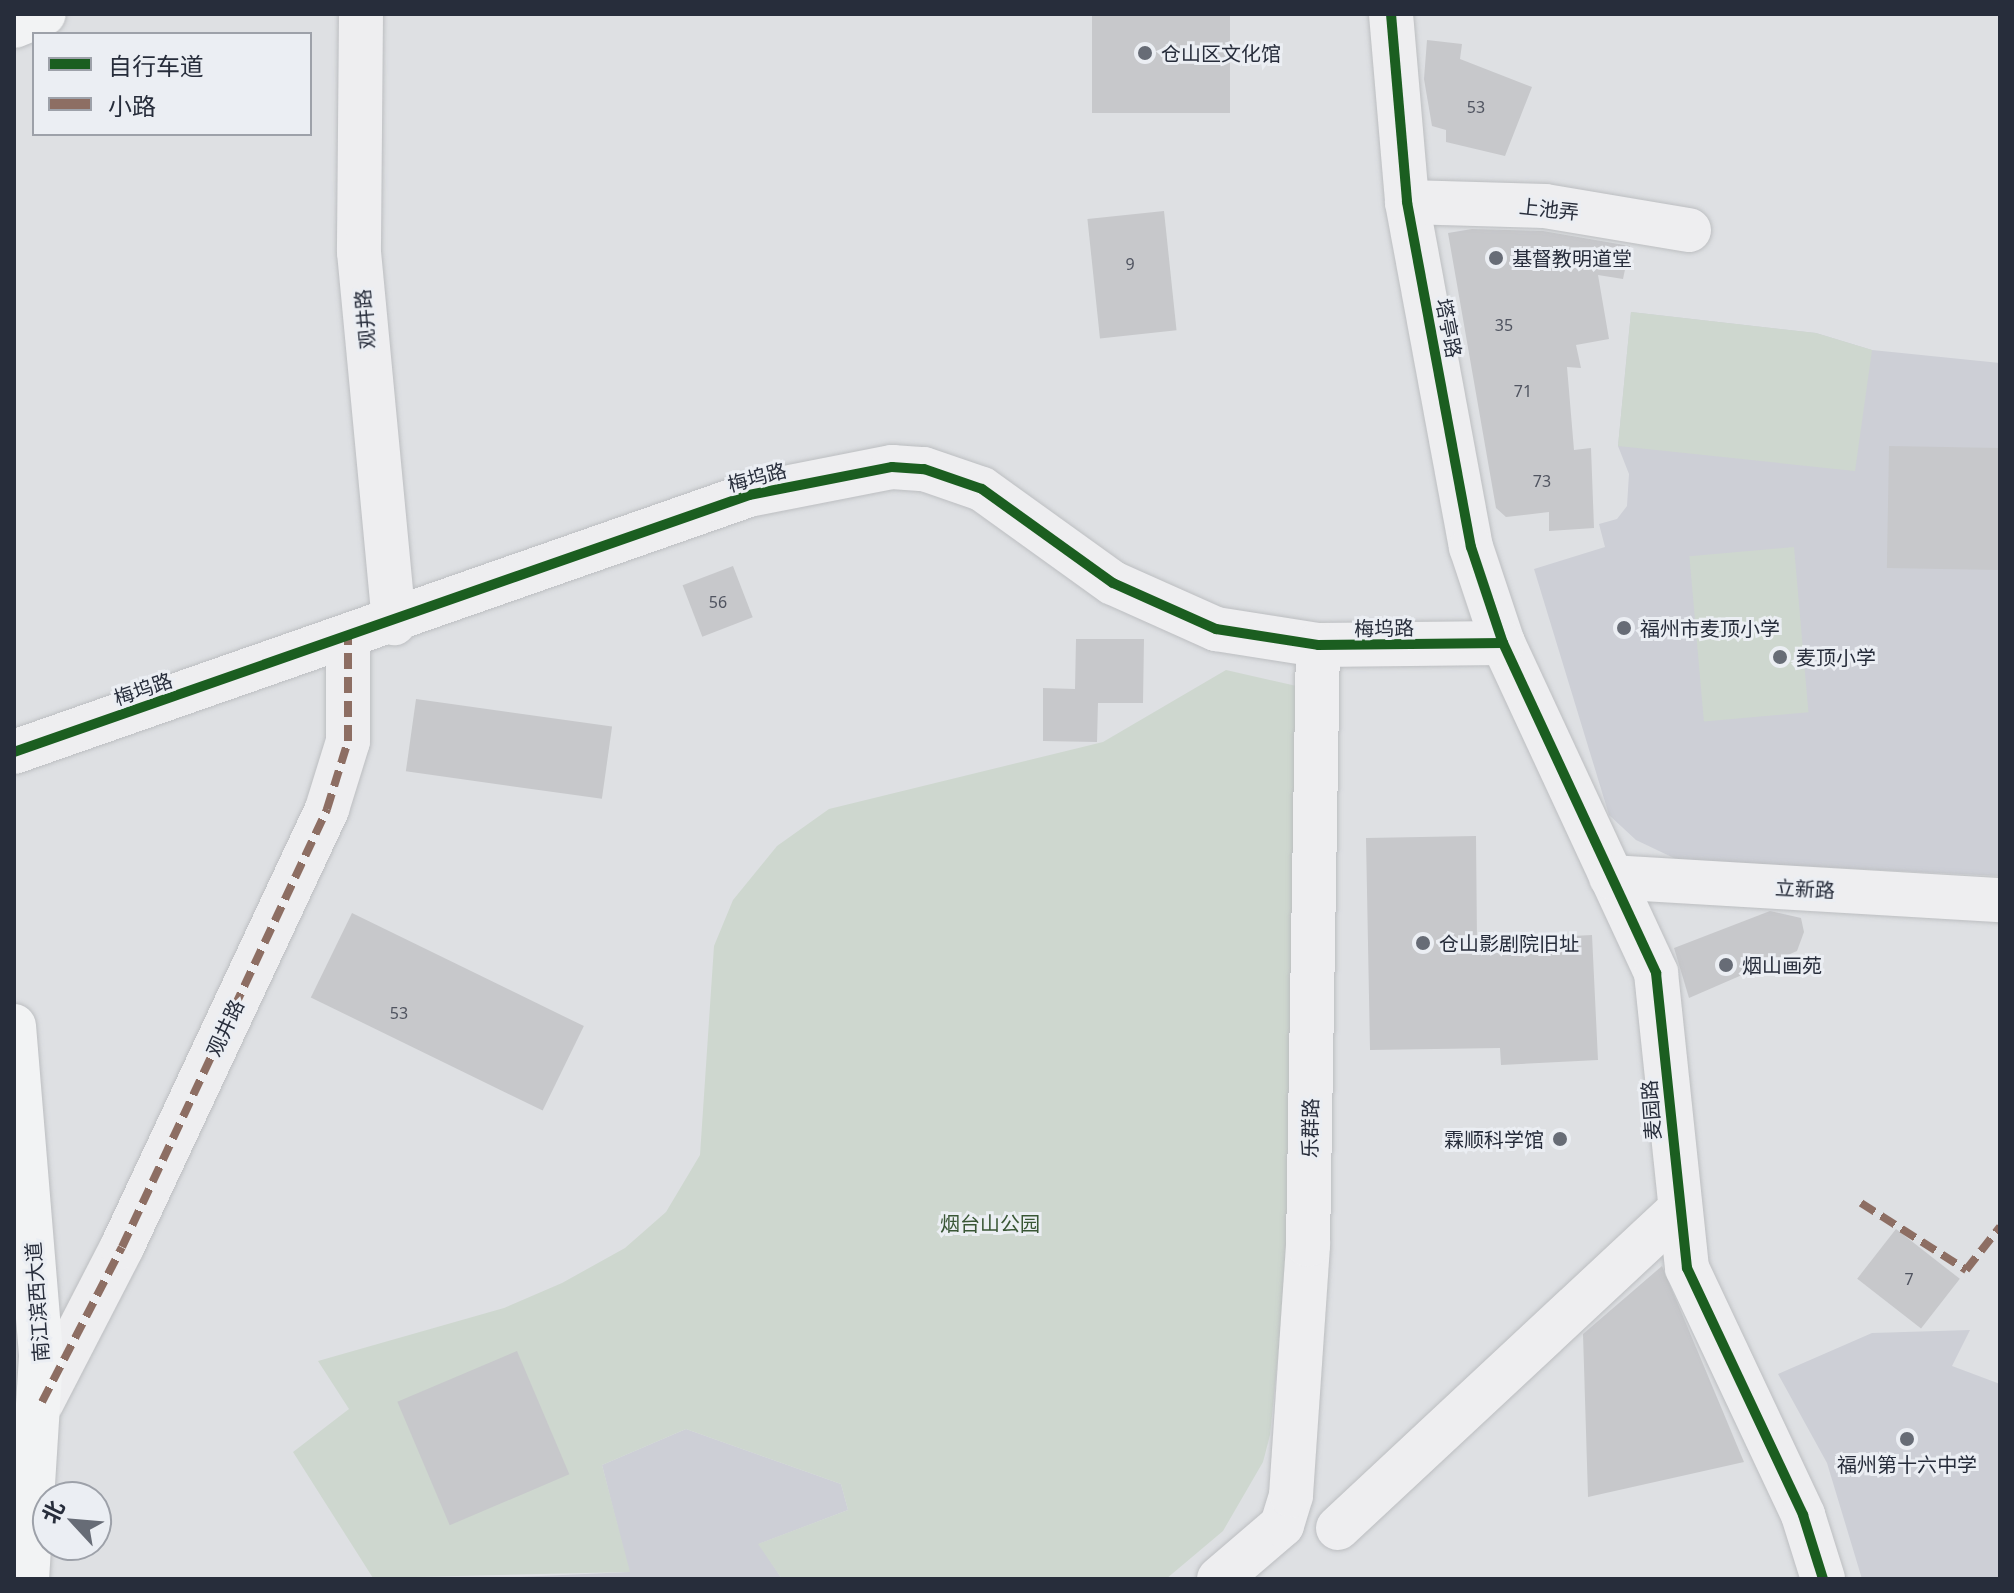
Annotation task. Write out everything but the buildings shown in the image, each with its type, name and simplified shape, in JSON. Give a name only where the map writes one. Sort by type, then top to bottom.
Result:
[{"type":"main road","points":[[14,26],[44,14]]},
{"type":"main road","name":"南江滨西大道","points":[[14,1026],[42,1402],[27,1579]]},
{"type":"street","name":"观井路","points":[[361,14],[359,252],[394,623]]},
{"type":"street","name":"塔亭路","points":[[1391,14],[1407,202],[1471,547],[1503,643]]},
{"type":"street","name":"上池弄","points":[[1407,202],[1545,206],[1689,230]]},
{"type":"street","name":"梅坞路","points":[[14,752],[394,623],[749,495],[892,467],[937,472],[982,489],[1081,564],[1191,621],[1246,637],[1318,645],[1503,643]]},
{"type":"street","name":"观井路","points":[[42,1402],[327,809],[353,700],[348,639]]},
{"type":"street","name":"麦园路","points":[[1503,643],[1662,996],[1677,1212],[1692,1282],[1803,1515],[1823,1579]]},
{"type":"street","name":"乐群路","points":[[1219,1579],[1276,1532],[1291,1495],[1308,1245],[1318,645]]},
{"type":"street","name":"立新路","points":[[1611,877],[2000,900]]},
{"type":"street","points":[[1338,1528],[1677,1212]]},
{"type":"shaded area","name":"麦顶小学","points":[[1631,312],[1816,333],[1872,350],[2000,363],[2000,876],[1678,860],[1636,840],[1609,815],[1534,569],[1605,547],[1599,524],[1617,519],[1627,506],[1629,474],[1618,446]]},
{"type":"shaded area","name":"福州第十六中学","points":[[1970,1330],[1952,1366],[2000,1384],[2000,1579],[1862,1579],[1827,1463],[1778,1374],[1872,1333]]},
{"type":"shaded area","points":[[686,1429],[841,1484],[848,1510],[759,1544],[782,1579],[473,1579],[629,1572],[602,1465]]},
{"type":"green space","points":[[1631,312],[1816,333],[1872,350],[1855,471],[1618,446]]},
{"type":"green space","points":[[1794,547],[1808,712],[1704,722],[1689,556]]},
{"type":"green space","name":"烟台山公园","points":[[1226,670],[1301,687],[1289,1249],[1270,1435],[1263,1462],[1223,1531],[1166,1579],[782,1579],[758,1544],[848,1510],[841,1484],[686,1429],[602,1465],[630,1572],[373,1578],[293,1452],[349,1409],[318,1361],[504,1308],[562,1283],[625,1248],[666,1212],[700,1155],[714,946],[733,900],[777,846],[829,809],[1103,742]]},
{"type":"marked path","points":[[42,1402],[122,1247],[327,809],[348,741],[348,639]]},
{"type":"marked path","points":[[1861,1203],[1966,1270],[2000,1227]]},
{"type":"cycle path","points":[[1391,14],[1407,202],[1471,547],[1503,643],[1656,973],[1687,1268],[1803,1515],[1823,1579]]},
{"type":"cycle path","points":[[14,752],[749,495],[892,467],[924,469],[982,489],[1113,583],[1216,629],[1318,645],[1503,643]]},
{"type":"place","name":"仓山区文化馆","points":[[1145,53]]},
{"type":"place","name":"基督教明道堂","points":[[1496,258]]},
{"type":"place","name":"福州市麦顶小学","points":[[1624,628]]},
{"type":"place","name":"麦顶小学","points":[[1780,657]]},
{"type":"place","name":"仓山影剧院旧址","points":[[1423,943]]},
{"type":"place","name":"烟山画苑","points":[[1726,965]]},
{"type":"place","name":"霖顺科学馆","points":[[1560,1139]]},
{"type":"place","name":"福州第十六中学","points":[[1907,1439]]}]
